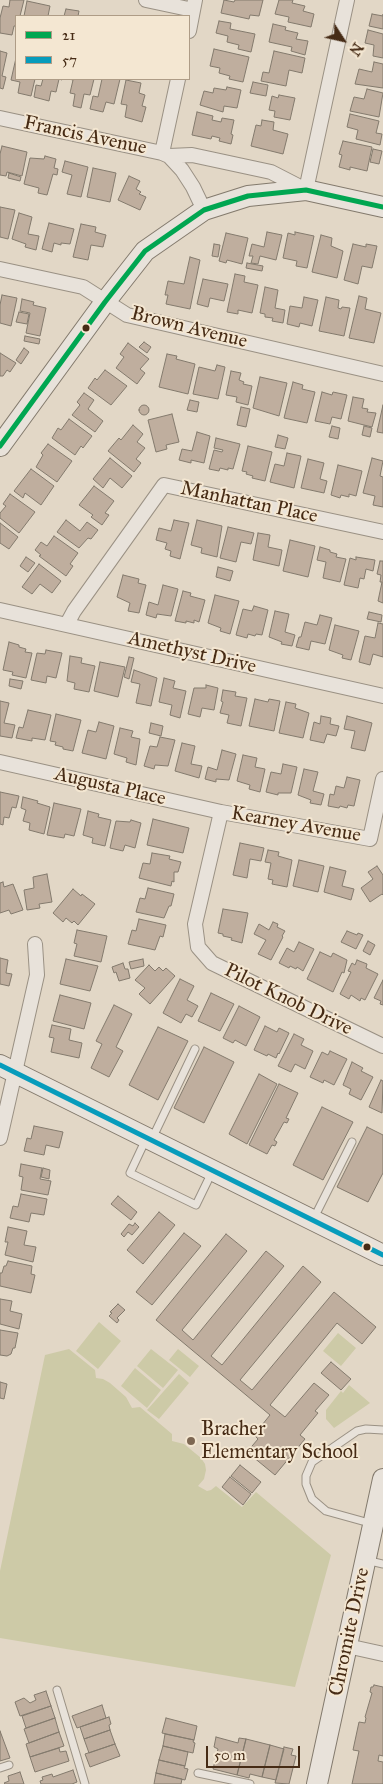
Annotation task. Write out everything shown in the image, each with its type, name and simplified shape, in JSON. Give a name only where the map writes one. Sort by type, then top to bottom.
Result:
[{"type":"main road","points":[[0,446],[105,302],[145,251],[204,210],[248,196],[306,190],[383,206]]},
{"type":"main road","points":[[7,1068],[214,1169],[383,1255]]},
{"type":"main road","name":"Chromite Drive","points":[[317,1784],[347,1646],[374,1562],[374,1524],[383,1479]]},
{"type":"street","points":[[146,0],[194,5],[190,26]]},
{"type":"street","points":[[306,190],[347,0]]},
{"type":"street","points":[[166,155],[178,80]]},
{"type":"street","name":"Francis Avenue","points":[[0,118],[166,155],[192,155],[271,172],[306,190]]},
{"type":"street","name":"Francis Avenue","points":[[166,155],[182,170],[194,187],[204,210]]},
{"type":"street","name":"Brown Avenue","points":[[0,269],[83,287],[127,315],[383,374]]},
{"type":"street","name":"Manhattan Place","points":[[67,624],[74,611],[164,485],[383,532]]},
{"type":"street","name":"Amethyst Drive","points":[[0,610],[383,696]]},
{"type":"street","name":"Augusta Place","points":[[0,762],[221,812]]},
{"type":"street","name":"Kearney Avenue","points":[[221,812],[370,839],[383,779]]},
{"type":"street","name":"Pilot Knob Drive","points":[[221,812],[195,924],[198,947],[212,963],[383,1046]]},
{"type":"street","points":[[0,1138],[7,1068],[37,975],[35,944]]},
{"type":"street","points":[[347,1646],[383,1654]]},
{"type":"lane","points":[[195,1049],[130,1173],[196,1204],[214,1169]]},
{"type":"lane","points":[[313,1220],[352,1142]]},
{"type":"lane","points":[[374,1524],[326,1511],[312,1499],[306,1484],[306,1476],[312,1462],[357,1431],[366,1429],[383,1430]]},
{"type":"lane","points":[[57,1690],[85,1784]]},
{"type":"lane","points":[[0,1768],[9,1766]]},
{"type":"lane","points":[[198,1773],[250,1784]]},
{"type":"shaded area","points":[[99,1322],[121,1341],[98,1369],[76,1351]]},
{"type":"shaded area","points":[[338,1333],[356,1348],[341,1366],[323,1351]]},
{"type":"shaded area","points":[[69,1349],[95,1370],[96,1378],[110,1383],[126,1397],[132,1408],[140,1407],[172,1434],[172,1441],[184,1444],[201,1458],[206,1470],[204,1479],[198,1486],[207,1491],[216,1486],[242,1507],[256,1492],[331,1555],[295,1687],[0,1638],[0,1571],[45,1355]]},
{"type":"shaded area","points":[[151,1349],[178,1370],[163,1388],[137,1366]]},
{"type":"shaded area","points":[[178,1349],[199,1366],[190,1377],[169,1360]]},
{"type":"shaded area","points":[[135,1368],[161,1390],[147,1408],[121,1386]]},
{"type":"shaded area","points":[[179,1374],[189,1383],[159,1419],[147,1410]]},
{"type":"shaded area","points":[[349,1385],[370,1403],[334,1428],[326,1419],[326,1410],[341,1391],[343,1393]]},
{"type":"building","points":[[10,0],[24,0],[20,15],[15,15],[15,26],[12,35],[0,33],[0,18],[3,6],[9,7]]},
{"type":"building","points":[[224,0],[234,2],[235,0],[263,0],[259,16],[250,15],[249,19],[221,13]]},
{"type":"building","points":[[279,0],[293,0],[292,3],[305,6],[303,11],[314,14],[311,27],[288,22],[289,17],[275,14]]},
{"type":"building","points":[[27,1],[50,6],[48,15],[24,15]]},
{"type":"building","points":[[66,9],[79,11],[78,15],[64,15]]},
{"type":"building","points":[[372,14],[383,16],[383,29],[369,26]]},
{"type":"building","points":[[219,21],[231,23],[230,29],[255,34],[251,52],[238,49],[239,45],[227,42],[228,36],[216,33]]},
{"type":"building","points":[[273,24],[286,27],[285,30],[298,33],[296,39],[308,41],[305,55],[291,51],[292,47],[269,42]]},
{"type":"building","points":[[368,30],[383,34],[383,58],[373,56],[374,45],[365,43]]},
{"type":"building","points":[[214,49],[249,57],[243,82],[229,79],[230,76],[219,73],[220,68],[210,66]]},
{"type":"building","points":[[0,51],[7,53],[2,76],[6,77],[3,89],[0,88]]},
{"type":"building","points":[[274,51],[305,58],[302,73],[289,70],[286,86],[261,81],[263,72],[269,73]]},
{"type":"building","points":[[15,62],[15,80],[35,80],[31,96],[18,93],[20,82],[11,80]]},
{"type":"building","points":[[374,62],[383,64],[383,88],[355,84],[359,69],[372,72]]},
{"type":"building","points":[[43,80],[59,80],[56,92],[51,91],[49,101],[34,97],[36,85],[41,86]]},
{"type":"building","points":[[73,80],[94,80],[90,95],[84,94],[81,108],[73,106],[75,94],[70,93]]},
{"type":"building","points":[[102,80],[120,80],[114,104],[106,102],[103,112],[90,109],[93,96],[98,97]]},
{"type":"building","points":[[126,80],[141,83],[139,93],[145,95],[142,106],[146,107],[142,122],[125,117],[127,105],[121,104]]},
{"type":"building","points":[[253,82],[268,85],[266,96],[250,93]]},
{"type":"building","points":[[227,87],[241,90],[237,108],[224,106],[223,112],[200,105],[204,91],[213,93],[214,88],[226,90]]},
{"type":"building","points":[[367,89],[383,93],[379,117],[350,111],[354,97],[364,99]]},
{"type":"building","points":[[279,95],[295,98],[290,120],[274,117],[275,111],[269,110],[272,96],[278,98]]},
{"type":"building","points":[[197,112],[213,116],[212,120],[221,122],[222,118],[234,120],[231,144],[219,141],[220,138],[212,136],[211,139],[192,135]]},
{"type":"building","points":[[350,114],[379,121],[376,133],[382,134],[380,145],[356,139],[358,130],[347,127]]},
{"type":"building","points":[[262,120],[274,122],[273,130],[288,134],[283,154],[251,146],[256,125],[261,126]]},
{"type":"building","points":[[343,141],[372,147],[367,171],[350,167],[350,170],[339,167],[342,155],[339,154]]},
{"type":"building","points":[[2,146],[27,152],[22,176],[7,172],[6,176],[0,175]]},
{"type":"building","points":[[373,149],[382,151],[379,164],[370,162]]},
{"type":"building","points":[[45,156],[56,159],[54,168],[58,169],[57,175],[53,174],[47,195],[38,193],[39,188],[24,184],[30,158],[44,159]]},
{"type":"building","points":[[65,161],[88,167],[81,197],[67,194],[72,175],[62,172]]},
{"type":"building","points":[[93,168],[116,173],[110,202],[87,197]]},
{"type":"building","points":[[9,173],[21,177],[20,181],[8,178]]},
{"type":"building","points":[[129,176],[140,181],[136,189],[141,192],[139,194],[146,197],[140,210],[118,200]]},
{"type":"building","points":[[0,207],[15,210],[8,239],[0,237]]},
{"type":"building","points":[[19,213],[32,217],[28,234],[39,236],[36,250],[25,247],[26,244],[12,239]]},
{"type":"building","points":[[49,223],[74,229],[70,244],[61,243],[61,245],[54,243],[52,252],[42,249]]},
{"type":"building","points":[[81,224],[96,227],[95,232],[106,235],[103,247],[91,245],[88,260],[73,257]]},
{"type":"building","points":[[267,232],[282,235],[276,260],[260,256],[258,264],[251,263],[253,256],[249,256],[252,244],[264,247]]},
{"type":"building","points":[[295,232],[314,236],[307,268],[296,266],[297,261],[283,258],[288,233],[295,235]]},
{"type":"building","points":[[226,233],[248,238],[242,264],[227,260],[226,263],[219,261]]},
{"type":"building","points":[[321,235],[332,238],[331,246],[343,251],[337,278],[312,272]]},
{"type":"building","points":[[214,244],[220,245],[218,257],[212,256]]},
{"type":"building","points":[[353,244],[366,247],[366,244],[377,246],[372,268],[362,266],[358,284],[344,280]]},
{"type":"building","points":[[190,257],[200,260],[190,309],[166,304],[168,295],[165,295],[168,281],[184,284]]},
{"type":"building","points":[[247,263],[263,266],[262,271],[246,268]]},
{"type":"building","points":[[235,274],[245,276],[244,282],[258,285],[252,313],[238,310],[238,314],[227,312]]},
{"type":"building","points":[[203,279],[228,284],[224,301],[210,298],[208,307],[197,304]]},
{"type":"building","points":[[265,287],[278,290],[275,308],[285,310],[283,323],[272,321],[273,318],[265,317],[265,314],[260,313]]},
{"type":"building","points":[[2,295],[17,298],[11,326],[0,323]]},
{"type":"building","points":[[359,296],[367,298],[365,309],[381,313],[374,343],[349,338]]},
{"type":"building","points":[[304,297],[318,300],[312,326],[300,323],[299,327],[287,324],[290,306],[302,308]]},
{"type":"building","points":[[326,297],[339,300],[338,308],[350,308],[344,336],[319,331]]},
{"type":"building","points":[[22,299],[34,302],[33,305],[46,308],[40,336],[26,333],[30,313],[20,311]]},
{"type":"building","points":[[19,312],[29,314],[27,324],[16,322]]},
{"type":"building","points":[[25,336],[40,339],[39,344],[24,341]]},
{"type":"building","points":[[144,342],[151,347],[147,353],[139,347]]},
{"type":"building","points":[[128,343],[149,359],[140,369],[145,373],[137,384],[116,368],[124,357],[120,354]]},
{"type":"building","points":[[24,348],[29,352],[21,364],[16,360]]},
{"type":"building","points":[[0,353],[16,363],[10,372],[7,370],[3,376],[0,376]]},
{"type":"building","points":[[167,354],[177,356],[176,359],[195,364],[188,394],[159,387]]},
{"type":"building","points":[[217,365],[225,367],[218,399],[193,394],[199,367],[215,371]]},
{"type":"building","points":[[105,370],[127,386],[111,405],[88,388],[95,378],[97,380]]},
{"type":"building","points":[[231,371],[241,373],[239,380],[244,382],[243,384],[252,386],[248,405],[236,402],[237,397],[226,395]]},
{"type":"building","points":[[260,377],[287,383],[279,416],[253,408]]},
{"type":"building","points":[[293,382],[303,385],[302,389],[315,392],[307,423],[284,418]]},
{"type":"building","points":[[322,392],[332,395],[333,392],[347,395],[341,419],[332,417],[330,424],[315,421]]},
{"type":"building","points":[[84,393],[94,400],[88,409],[103,421],[95,432],[72,415],[80,405],[77,402]]},
{"type":"building","points":[[353,397],[364,399],[362,408],[368,409],[367,412],[376,413],[372,427],[348,421]]},
{"type":"building","points":[[190,400],[199,402],[197,412],[187,410]]},
{"type":"building","points":[[142,405],[146,405],[149,410],[148,414],[142,415],[139,412],[139,408]]},
{"type":"building","points":[[383,405],[383,433],[377,432]]},
{"type":"building","points":[[241,407],[250,409],[246,427],[237,425]]},
{"type":"building","points":[[172,414],[179,442],[166,445],[167,449],[156,452],[148,420]]},
{"type":"building","points":[[69,419],[92,436],[83,448],[81,446],[75,455],[52,438],[58,428],[61,430]]},
{"type":"building","points":[[133,425],[143,434],[137,442],[145,448],[136,459],[141,463],[134,472],[108,451],[119,438],[121,440]]},
{"type":"building","points":[[332,426],[340,428],[338,439],[329,437]]},
{"type":"building","points":[[364,426],[372,428],[370,437],[362,435]]},
{"type":"building","points":[[197,432],[210,436],[204,463],[191,460],[191,463],[179,460],[182,449],[192,451]]},
{"type":"building","points":[[278,435],[288,438],[285,449],[275,447]]},
{"type":"building","points":[[216,438],[240,444],[233,469],[220,468],[219,471],[209,469],[214,450],[222,452],[223,450],[214,448]]},
{"type":"building","points":[[48,444],[72,461],[57,482],[36,467],[43,455],[41,453]]},
{"type":"building","points":[[248,446],[272,452],[265,481],[252,478],[253,476],[242,471]]},
{"type":"building","points":[[287,453],[301,456],[294,488],[270,482],[275,464],[284,466]]},
{"type":"building","points":[[110,458],[132,476],[122,488],[110,478],[103,488],[93,479]]},
{"type":"building","points":[[372,458],[383,461],[380,476],[383,477],[383,507],[373,505],[375,496],[363,493]]},
{"type":"building","points":[[308,459],[324,463],[320,479],[327,481],[324,493],[301,488]]},
{"type":"building","points":[[338,465],[362,471],[356,496],[349,494],[349,497],[341,495],[340,498],[331,495]]},
{"type":"building","points":[[31,469],[54,486],[41,505],[25,493],[23,498],[14,491]]},
{"type":"building","points":[[94,486],[114,501],[105,513],[109,515],[102,525],[91,517],[93,515],[79,505]]},
{"type":"building","points":[[10,494],[35,512],[19,533],[0,518],[0,513],[6,506],[3,504]]},
{"type":"building","points":[[66,520],[80,531],[87,522],[98,530],[91,539],[88,538],[79,548],[57,532]]},
{"type":"building","points":[[174,520],[189,523],[180,559],[170,556],[171,551],[165,549],[167,543],[156,540],[159,528],[171,531]]},
{"type":"building","points":[[197,520],[222,526],[217,557],[201,553],[202,548],[191,545]]},
{"type":"building","points":[[0,523],[18,537],[9,549],[0,543]]},
{"type":"building","points":[[228,527],[254,533],[251,544],[241,542],[236,562],[220,558]]},
{"type":"building","points":[[258,533],[270,535],[268,547],[282,550],[279,566],[253,560]]},
{"type":"building","points":[[54,536],[78,553],[70,564],[73,566],[66,576],[39,556],[41,555],[35,550],[41,542],[47,546]]},
{"type":"building","points":[[290,540],[315,546],[308,577],[283,571]]},
{"type":"building","points":[[320,547],[337,554],[336,557],[346,559],[340,582],[323,578],[326,562],[317,560]]},
{"type":"building","points":[[26,557],[35,563],[28,572],[20,566]]},
{"type":"building","points":[[356,557],[375,560],[373,571],[366,569],[364,579],[360,578],[358,588],[344,585],[350,558],[356,560]]},
{"type":"building","points":[[380,561],[383,561],[383,603],[378,601],[382,582],[380,582],[381,575],[377,574]]},
{"type":"building","points":[[39,564],[61,581],[52,593],[40,584],[32,594],[22,587]]},
{"type":"building","points":[[218,567],[233,571],[230,581],[216,577]]},
{"type":"building","points":[[123,575],[139,579],[138,583],[146,585],[139,613],[128,611],[130,603],[117,597]]},
{"type":"building","points":[[163,585],[178,589],[171,616],[157,614],[156,618],[146,615],[149,602],[158,605]]},
{"type":"building","points":[[183,591],[191,593],[190,596],[205,600],[199,622],[194,620],[194,623],[175,621]]},
{"type":"building","points":[[215,595],[239,601],[230,634],[220,631],[221,628],[208,623]]},
{"type":"building","points":[[254,606],[268,610],[262,635],[248,634],[247,638],[236,635],[243,609],[252,611]]},
{"type":"building","points":[[275,611],[289,614],[285,632],[295,635],[292,646],[281,644],[282,642],[269,637]]},
{"type":"building","points":[[369,612],[382,615],[381,622],[367,619]]},
{"type":"building","points":[[320,615],[332,618],[325,644],[311,641],[309,650],[296,647],[305,622],[317,625]]},
{"type":"building","points":[[378,623],[383,624],[383,657],[373,654],[370,665],[359,662],[365,636],[375,638]]},
{"type":"building","points":[[335,625],[359,631],[351,660],[342,658],[343,655],[329,650]]},
{"type":"building","points":[[9,642],[26,649],[25,652],[32,653],[26,678],[12,675],[13,672],[3,670]]},
{"type":"building","points":[[46,650],[62,653],[56,678],[47,676],[46,683],[31,680],[37,653],[45,654]]},
{"type":"building","points":[[70,656],[82,658],[81,663],[95,666],[89,692],[74,689],[75,683],[67,681]]},
{"type":"building","points":[[129,657],[134,658],[129,679],[124,677]]},
{"type":"building","points":[[100,662],[125,667],[118,697],[94,691]]},
{"type":"building","points":[[134,670],[157,678],[151,706],[136,703],[140,684],[131,682]]},
{"type":"building","points":[[164,678],[175,681],[173,688],[186,691],[180,718],[170,715],[172,705],[159,702]]},
{"type":"building","points":[[10,679],[23,681],[21,689],[9,686]]},
{"type":"building","points":[[206,685],[218,688],[214,710],[202,708],[200,717],[188,714],[194,688],[206,688]]},
{"type":"building","points":[[223,690],[236,692],[235,696],[247,698],[241,726],[227,723],[229,715],[220,713],[223,702],[221,701]]},
{"type":"building","points":[[255,699],[268,702],[269,699],[280,701],[274,731],[249,726]]},
{"type":"building","points":[[0,701],[9,703],[4,723],[15,725],[12,738],[0,736]]},
{"type":"building","points":[[286,702],[296,704],[295,708],[309,713],[303,738],[279,733]]},
{"type":"building","points":[[28,710],[51,715],[45,740],[32,738],[32,741],[16,738],[19,727],[23,728]]},
{"type":"building","points":[[56,714],[81,720],[73,751],[63,749],[63,747],[55,745],[56,742],[50,741]]},
{"type":"building","points":[[321,716],[331,718],[330,724],[339,726],[336,736],[327,734],[324,743],[310,740],[314,722],[320,724]]},
{"type":"building","points":[[347,716],[372,723],[365,751],[351,748],[355,731],[344,729]]},
{"type":"building","points":[[99,722],[114,726],[106,759],[82,753],[88,730],[96,732]]},
{"type":"building","points":[[151,723],[163,726],[161,736],[149,733]]},
{"type":"building","points":[[120,728],[133,731],[131,737],[140,739],[136,765],[126,762],[127,758],[114,754]]},
{"type":"building","points":[[160,737],[175,740],[168,766],[155,765],[154,769],[144,766],[150,746],[157,747]]},
{"type":"building","points":[[182,743],[195,746],[191,764],[202,766],[199,778],[175,771]]},
{"type":"building","points":[[222,750],[236,754],[229,780],[216,779],[216,782],[205,779],[208,767],[217,770]]},
{"type":"building","points":[[243,755],[257,758],[255,767],[265,769],[260,792],[249,789],[250,785],[237,781]]},
{"type":"building","points":[[283,764],[297,767],[291,793],[278,793],[278,795],[266,792],[271,772],[281,774]]},
{"type":"building","points":[[304,769],[318,772],[313,791],[324,794],[321,805],[310,803],[311,800],[298,795]]},
{"type":"building","points":[[347,777],[360,780],[354,806],[348,805],[347,808],[340,806],[339,808],[328,806],[330,794],[334,795],[336,786],[344,788]]},
{"type":"building","points":[[0,792],[19,796],[16,808],[12,807],[9,818],[4,817],[3,825],[0,824]]},
{"type":"building","points":[[23,797],[50,807],[44,834],[29,830],[30,823],[23,821],[26,810],[21,808]]},
{"type":"building","points":[[54,803],[81,809],[74,836],[65,834],[64,838],[47,835]]},
{"type":"building","points":[[88,811],[99,814],[98,817],[111,820],[105,846],[92,843],[93,838],[83,835]]},
{"type":"building","points":[[153,819],[189,828],[183,853],[147,845]]},
{"type":"building","points":[[131,820],[141,823],[135,848],[125,845],[123,851],[110,848],[116,821],[130,822]]},
{"type":"building","points":[[240,843],[264,848],[261,861],[250,859],[247,878],[233,875]]},
{"type":"building","points":[[268,850],[279,852],[278,856],[292,860],[287,887],[272,884],[273,880],[268,879],[271,863],[265,862]]},
{"type":"building","points":[[152,853],[170,856],[169,859],[181,862],[178,872],[174,872],[174,882],[172,881],[171,886],[139,878],[143,863],[150,864]]},
{"type":"building","points":[[299,860],[324,866],[318,892],[293,886]]},
{"type":"building","points":[[377,866],[383,875],[383,895],[370,902],[361,888],[373,879],[368,872]]},
{"type":"building","points":[[330,867],[346,871],[342,886],[354,889],[351,900],[324,892]]},
{"type":"building","points":[[47,874],[52,902],[39,904],[40,908],[27,910],[24,890],[34,888],[33,877]]},
{"type":"building","points":[[3,882],[4,887],[13,884],[23,910],[11,914],[9,910],[0,913],[0,883]]},
{"type":"building","points":[[148,888],[174,894],[171,906],[169,906],[164,918],[136,912],[140,898],[145,899]]},
{"type":"building","points":[[73,889],[95,904],[78,925],[66,918],[63,922],[53,913]]},
{"type":"building","points":[[223,909],[248,913],[242,943],[218,933]]},
{"type":"building","points":[[139,919],[166,925],[163,937],[160,936],[155,950],[128,944],[132,930],[136,931]]},
{"type":"building","points":[[273,922],[278,924],[277,927],[285,931],[271,960],[258,954],[266,940],[254,934],[259,924],[269,930]]},
{"type":"building","points":[[77,930],[107,936],[101,962],[74,956],[77,944],[74,943]]},
{"type":"building","points":[[347,931],[363,935],[356,949],[341,942]]},
{"type":"building","points":[[368,941],[375,945],[370,955],[363,951]]},
{"type":"building","points":[[299,942],[314,949],[303,971],[297,967],[296,969],[290,966],[289,968],[279,963],[287,948],[294,952]]},
{"type":"building","points":[[320,952],[331,957],[333,953],[347,960],[344,973],[342,972],[333,992],[307,979]]},
{"type":"building","points":[[0,958],[8,960],[6,973],[12,974],[9,986],[0,984]]},
{"type":"building","points":[[66,959],[98,966],[90,991],[60,984]]},
{"type":"building","points":[[143,959],[144,966],[131,969],[129,962]]},
{"type":"building","points":[[357,960],[367,964],[366,968],[378,974],[365,1000],[361,998],[360,1001],[351,995],[349,999],[340,994],[351,972],[348,971],[352,963],[355,965]]},
{"type":"building","points":[[123,963],[125,969],[128,969],[130,978],[119,981],[112,967]]},
{"type":"building","points":[[149,965],[155,971],[159,967],[163,971],[166,968],[175,976],[150,1004],[139,994],[145,988],[135,980]]},
{"type":"building","points":[[180,979],[194,986],[187,1000],[198,1006],[192,1017],[186,1014],[181,1023],[163,1013]]},
{"type":"building","points":[[383,980],[383,1005],[380,1004],[381,1001],[374,998]]},
{"type":"building","points":[[211,993],[234,1004],[220,1031],[198,1021]]},
{"type":"building","points":[[60,995],[91,1003],[84,1029],[53,1021]]},
{"type":"building","points":[[114,1005],[132,1014],[116,1047],[123,1051],[109,1077],[91,1068],[102,1044],[96,1041]]},
{"type":"building","points":[[239,1006],[260,1017],[246,1046],[235,1040],[233,1043],[223,1038]]},
{"type":"building","points":[[52,1025],[71,1029],[69,1040],[82,1043],[79,1058],[51,1052],[54,1038],[49,1037]]},
{"type":"building","points":[[265,1026],[277,1032],[279,1028],[289,1033],[276,1058],[254,1050]]},
{"type":"building","points":[[158,1027],[188,1041],[158,1100],[129,1085]]},
{"type":"building","points":[[294,1034],[304,1039],[301,1045],[313,1051],[305,1069],[295,1064],[291,1072],[278,1066]]},
{"type":"building","points":[[204,1047],[234,1062],[204,1123],[174,1108]]},
{"type":"building","points":[[330,1051],[347,1059],[334,1085],[324,1080],[323,1083],[310,1077],[322,1052],[328,1055]]},
{"type":"building","points":[[352,1062],[363,1068],[361,1071],[373,1077],[361,1100],[349,1094],[351,1089],[343,1085]]},
{"type":"building","points":[[259,1074],[277,1084],[247,1144],[229,1134]]},
{"type":"building","points":[[381,1080],[383,1081],[382,1113],[369,1107]]},
{"type":"building","points":[[279,1084],[298,1093],[286,1118],[289,1119],[287,1123],[284,1122],[274,1140],[277,1142],[275,1146],[272,1145],[267,1154],[249,1145]]},
{"type":"building","points":[[322,1107],[353,1122],[323,1180],[293,1165]]},
{"type":"building","points":[[34,1126],[63,1132],[59,1148],[46,1145],[44,1155],[24,1151],[27,1138],[31,1139]]},
{"type":"building","points":[[367,1127],[383,1135],[383,1173],[368,1202],[337,1187]]},
{"type":"building","points":[[21,1164],[42,1168],[40,1179],[51,1181],[48,1195],[21,1190],[23,1177],[19,1176]]},
{"type":"building","points":[[43,1168],[50,1170],[49,1179],[41,1177]]},
{"type":"building","points":[[21,1194],[47,1199],[44,1215],[31,1213],[29,1222],[10,1218],[13,1206],[18,1207]]},
{"type":"building","points":[[118,1196],[137,1212],[131,1220],[111,1204]]},
{"type":"building","points":[[159,1212],[175,1225],[143,1264],[127,1250]]},
{"type":"building","points":[[135,1223],[139,1227],[132,1235],[128,1232],[124,1237],[121,1234],[129,1224],[133,1226]]},
{"type":"building","points":[[8,1227],[27,1231],[24,1245],[36,1247],[33,1262],[5,1255],[8,1242],[5,1242]]},
{"type":"building","points":[[184,1233],[201,1246],[152,1305],[136,1292]]},
{"type":"building","points":[[226,1234],[247,1251],[182,1330],[193,1340],[266,1251],[284,1266],[211,1356],[222,1365],[303,1266],[321,1282],[240,1380],[252,1390],[334,1292],[376,1327],[362,1344],[337,1323],[270,1405],[285,1417],[314,1383],[329,1395],[315,1411],[318,1413],[300,1435],[305,1439],[275,1475],[247,1452],[258,1439],[254,1435],[270,1415],[156,1320]]},
{"type":"building","points":[[8,1261],[32,1266],[31,1274],[35,1275],[31,1293],[0,1286],[0,1273],[2,1273]]},
{"type":"building","points":[[0,1299],[12,1301],[10,1311],[22,1314],[19,1329],[0,1324]]},
{"type":"building","points":[[118,1304],[125,1310],[117,1318],[119,1320],[117,1323],[109,1316],[112,1313],[110,1312]]},
{"type":"building","points":[[0,1330],[18,1333],[15,1348],[7,1356],[0,1355]]},
{"type":"building","points":[[331,1362],[351,1379],[341,1390],[321,1373]]},
{"type":"building","points":[[0,1382],[7,1384],[4,1399],[0,1398]]},
{"type":"building","points":[[240,1465],[261,1482],[252,1493],[231,1476]]},
{"type":"building","points":[[230,1477],[251,1494],[243,1505],[222,1487]]},
{"type":"building","points":[[374,1685],[383,1687],[383,1756],[379,1755],[378,1761],[383,1762],[383,1784],[352,1784],[359,1751],[353,1750],[359,1722],[365,1723],[372,1693],[370,1692],[371,1687]]},
{"type":"building","points":[[46,1691],[51,1706],[20,1716],[15,1702],[24,1698],[30,1703],[36,1700],[34,1695]]},
{"type":"building","points":[[102,1705],[106,1718],[77,1728],[72,1716]]},
{"type":"building","points":[[51,1706],[55,1718],[26,1728],[22,1716]]},
{"type":"building","points":[[109,1717],[110,1730],[84,1739],[80,1727]]},
{"type":"building","points":[[55,1718],[59,1732],[29,1743],[24,1729]]},
{"type":"building","points":[[166,1718],[197,1726],[194,1740],[162,1733]]},
{"type":"building","points":[[110,1730],[115,1744],[89,1753],[84,1739]]},
{"type":"building","points":[[0,1731],[10,1758],[0,1761]]},
{"type":"building","points":[[59,1732],[64,1746],[30,1757],[26,1744]]},
{"type":"building","points":[[165,1734],[194,1740],[193,1753],[163,1746]]},
{"type":"building","points":[[216,1737],[238,1743],[239,1738],[246,1739],[237,1775],[213,1769],[218,1749],[214,1747]]},
{"type":"building","points":[[246,1739],[270,1745],[262,1777],[250,1774],[249,1778],[237,1775]]},
{"type":"building","points":[[115,1744],[120,1756],[90,1767],[85,1754]]},
{"type":"building","points":[[270,1745],[284,1749],[276,1780],[262,1777]]},
{"type":"building","points":[[163,1746],[188,1752],[185,1766],[159,1760]]},
{"type":"building","points":[[284,1747],[293,1749],[291,1755],[296,1756],[289,1784],[275,1783]]},
{"type":"building","points":[[59,1748],[60,1752],[66,1751],[69,1761],[35,1772],[30,1757]]},
{"type":"building","points":[[159,1760],[185,1766],[184,1768],[188,1769],[185,1780],[156,1773]]},
{"type":"building","points":[[73,1770],[77,1782],[72,1784],[41,1784],[42,1777],[52,1774],[53,1777]]},
{"type":"building","points":[[20,1772],[24,1784],[4,1783],[9,1781],[8,1776]]},
{"type":"building","points":[[156,1773],[182,1779],[181,1784],[154,1784]]},
{"type":"transit line","name":"21","points":[[0,446],[105,302],[145,251],[204,210],[248,196],[306,190],[383,207]]},
{"type":"transit line","name":"57","points":[[0,1065],[383,1255]]},
{"type":"place","name":"Bracher Elementary School","points":[[191,1441]]}]
